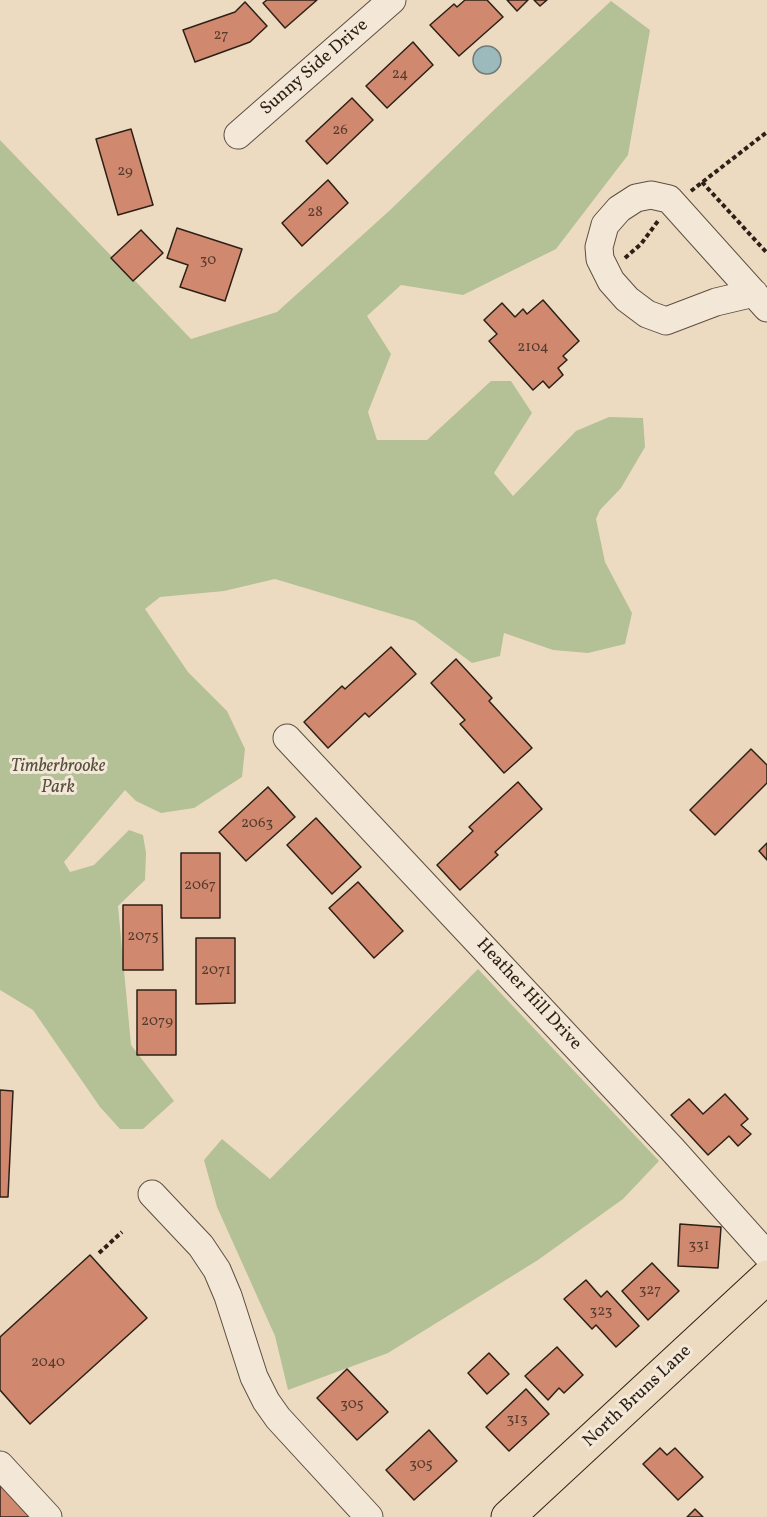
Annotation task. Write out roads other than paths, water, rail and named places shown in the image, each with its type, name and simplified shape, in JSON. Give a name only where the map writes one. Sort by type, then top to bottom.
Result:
[{"type":"main road","name":"North Bruns Lane","points":[[508,1517],[767,1277]]},
{"type":"street","name":"Sunny Side Drive","points":[[238,135],[392,0]]},
{"type":"street","points":[[651,195],[669,199],[760,301],[716,302],[666,321],[647,314],[627,299],[611,281],[600,259],[599,247],[605,225],[619,209],[636,198],[651,195]]},
{"type":"street","name":"Heather Hill Drive","points":[[287,738],[672,1149],[767,1255]]},
{"type":"street","points":[[153,1194],[201,1246],[217,1270],[228,1296],[254,1377],[266,1401],[278,1418],[369,1517]]},
{"type":"street","points":[[0,1465],[48,1517]]},
{"type":"water","points":[[487,46],[497,50],[501,60],[497,70],[487,74],[477,70],[473,60],[477,50]]},
{"type":"park label","name":"Timberbrooke Park","points":[[58,778]]}]
